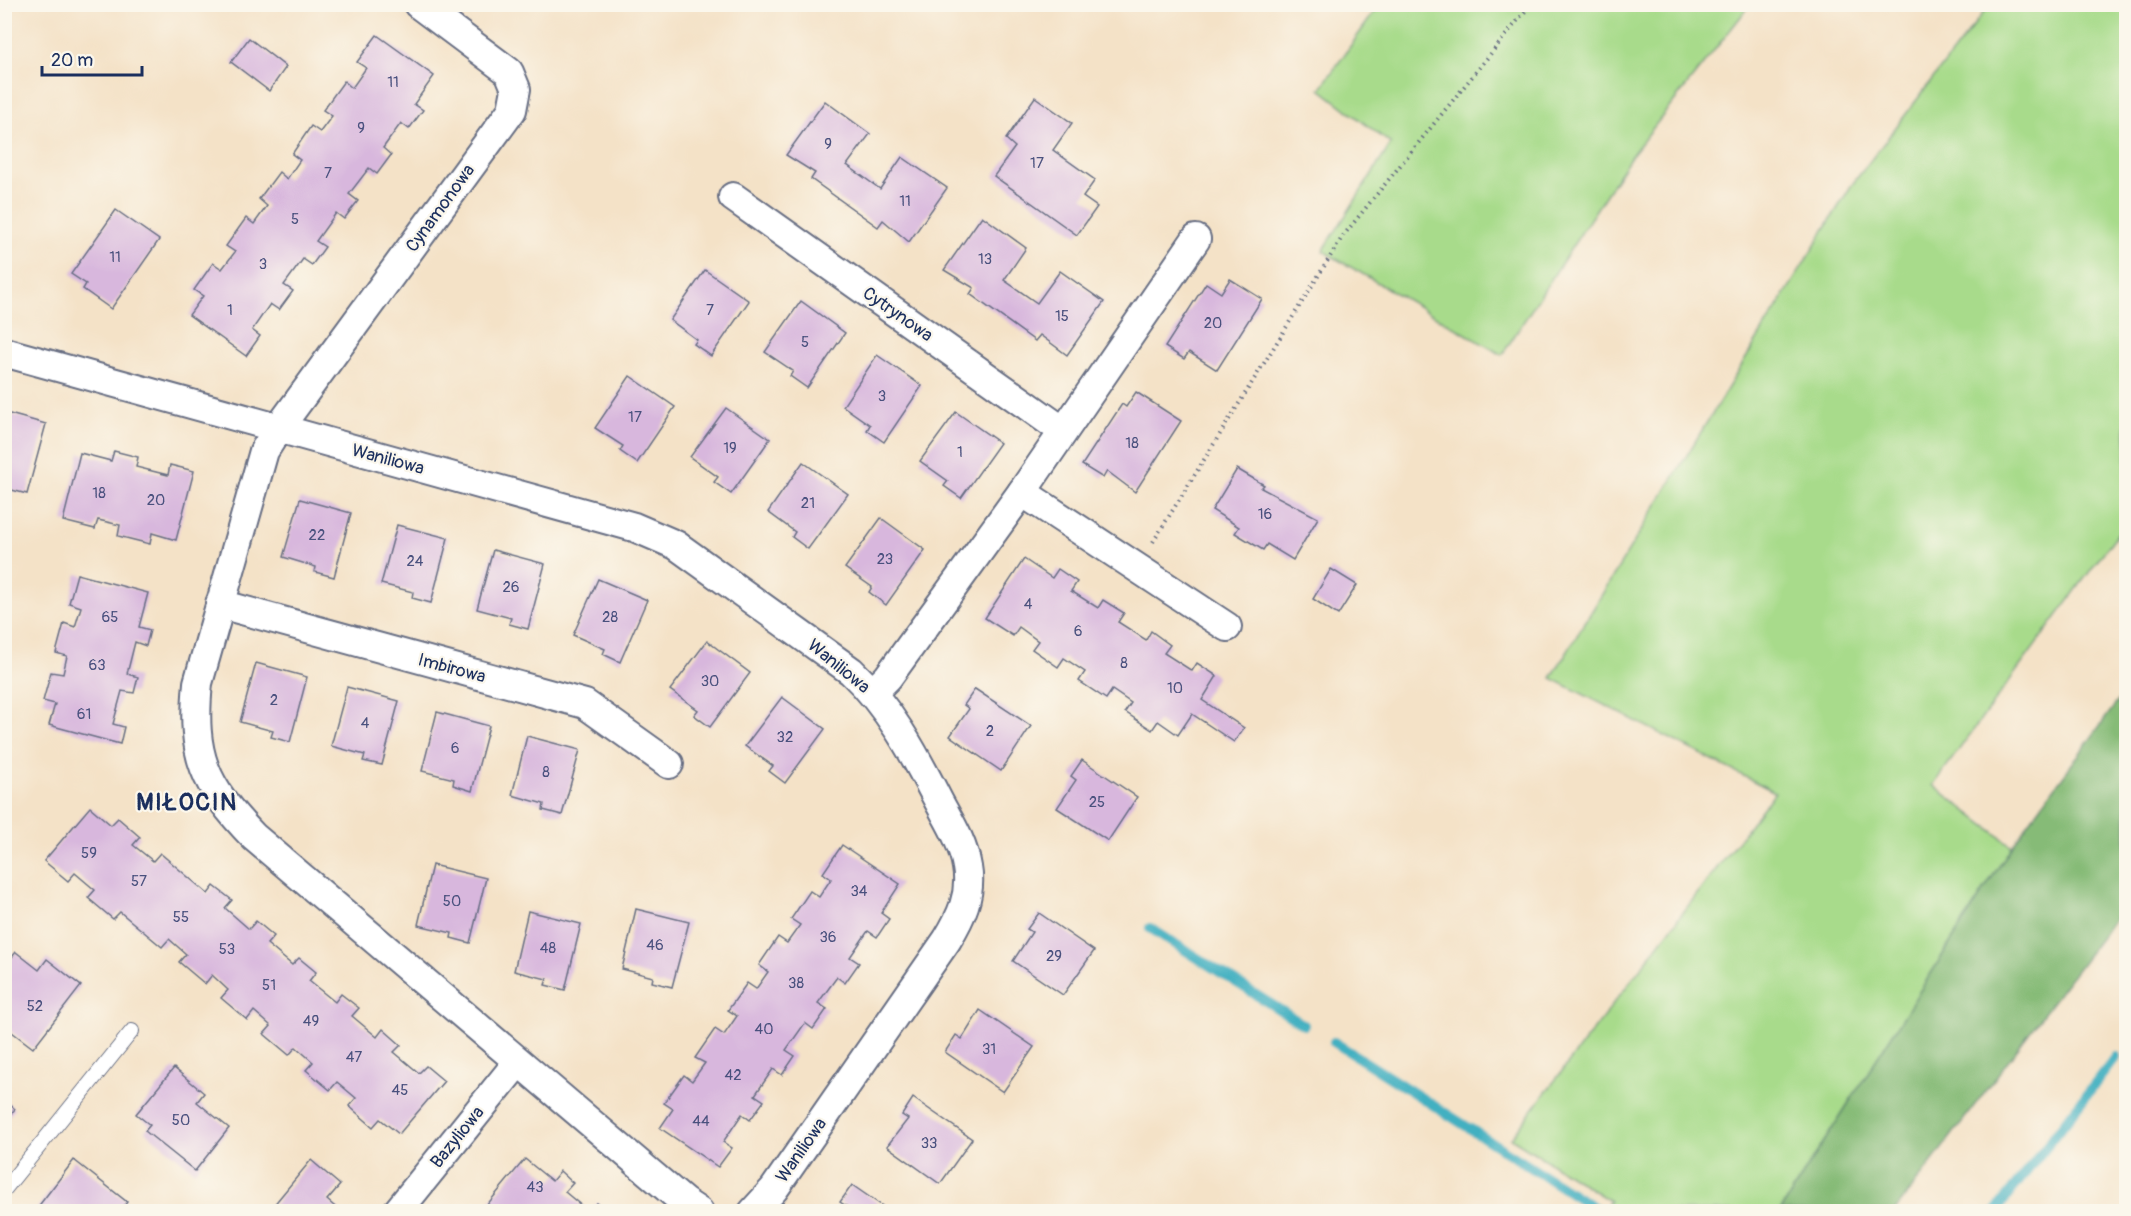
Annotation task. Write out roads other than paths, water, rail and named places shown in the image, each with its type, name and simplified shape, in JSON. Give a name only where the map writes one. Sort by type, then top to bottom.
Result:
[{"type":"street","name":"Cynamonowa","points":[[278,429],[512,110],[516,89],[509,72],[418,4]]},
{"type":"street","name":"Cytrynowa","points":[[733,197],[1064,430]]},
{"type":"street","points":[[873,692],[888,677],[1022,492],[1196,239]]},
{"type":"street","name":"Waniliowa","points":[[4,352],[634,527],[676,545],[851,671],[873,692],[910,746],[962,845],[968,868],[968,891],[962,915],[947,940],[774,1189],[753,1212]]},
{"type":"street","points":[[278,429],[264,451],[198,683],[195,720],[200,757],[208,779],[227,809],[254,837],[518,1062],[699,1212]]},
{"type":"street","points":[[1022,492],[1227,627]]},
{"type":"street","name":"Imbirowa","points":[[220,604],[585,704],[669,764]]},
{"type":"street","name":"Bazyliowa","points":[[397,1212],[518,1062]]},
{"type":"lane","points":[[4,1190],[132,1031]]},
{"type":"waterway","points":[[1150,928],[1304,1025]]},
{"type":"waterway","points":[[1334,1042],[1601,1212]]},
{"type":"waterway","points":[[1995,1212],[2116,1057]]},
{"type":"district","name":"MIŁOCIN","points":[[187,802]]}]
